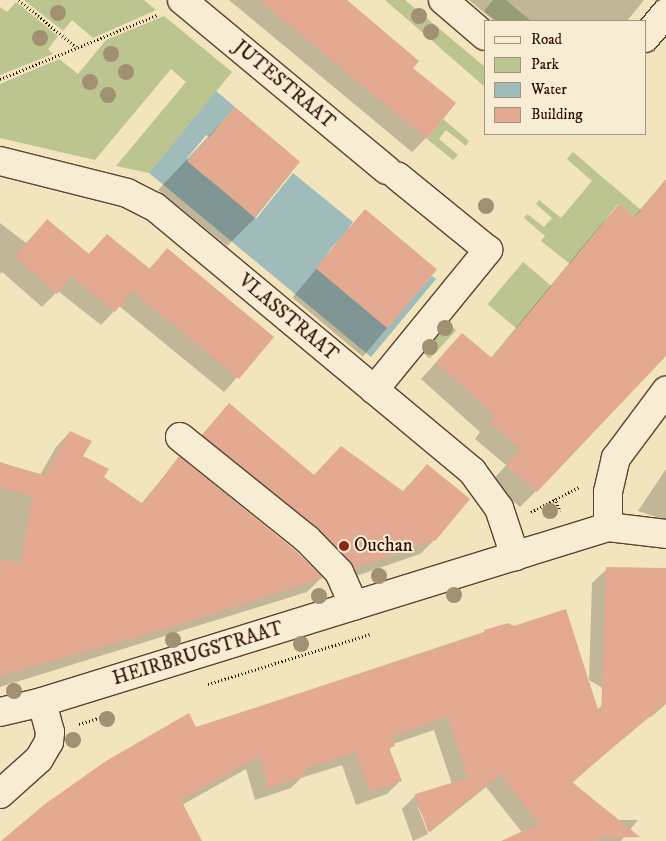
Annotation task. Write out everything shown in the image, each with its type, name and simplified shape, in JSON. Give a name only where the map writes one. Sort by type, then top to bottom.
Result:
[{"type":"street","points":[[443,0],[483,34]]},
{"type":"street","name":"JUTESTRAAT","points":[[184,2],[488,250],[374,390]]},
{"type":"street","points":[[646,37],[666,13]]},
{"type":"street","name":"VLASSTRAAT","points":[[0,161],[143,198],[484,482],[499,508],[515,556]]},
{"type":"street","points":[[666,391],[616,458],[608,492],[608,527],[666,534]]},
{"type":"street","points":[[180,438],[308,539],[339,572],[354,606]]},
{"type":"street","name":"HEIRBRUGSTRAAT","points":[[0,712],[42,702],[608,527]]},
{"type":"street","points":[[0,794],[39,759],[49,742],[50,732],[42,702]]},
{"type":"path","points":[[19,0],[76,47]]},
{"type":"path","points":[[0,79],[184,2]]},
{"type":"green space","points":[[24,0],[144,0],[156,10],[93,38],[72,20],[63,31]]},
{"type":"green space","points":[[385,0],[405,0],[483,65],[483,85]]},
{"type":"green space","points":[[493,0],[506,0],[530,20],[495,20],[484,11]]},
{"type":"green space","points":[[16,2],[58,36],[48,49],[53,54],[0,75],[0,7],[7,12]]},
{"type":"green space","points":[[164,16],[232,72],[149,173],[116,166],[186,82],[171,69],[95,160],[0,138],[0,84],[59,59],[78,74],[106,40]]},
{"type":"green space","points":[[443,119],[469,141],[466,146],[446,130],[439,139],[458,155],[453,160],[427,139]]},
{"type":"green space","points":[[573,152],[641,210],[635,217],[618,204],[570,264],[541,241],[545,236],[524,218],[527,214],[544,227],[552,218],[536,204],[539,200],[561,218],[592,181],[567,159]]},
{"type":"green space","points":[[523,262],[552,286],[517,329],[488,304]]},
{"type":"green space","points":[[443,318],[456,330],[430,359],[416,347]]},
{"type":"water","points":[[216,91],[235,107],[209,137],[206,135],[187,158],[188,162],[206,177],[209,175],[256,219],[293,173],[353,222],[349,227],[351,230],[339,244],[336,243],[332,247],[317,269],[387,327],[432,276],[436,279],[371,357],[149,173]]},
{"type":"building","points":[[259,0],[347,0],[419,61],[413,68],[456,103],[427,139]]},
{"type":"building","points":[[235,107],[300,162],[254,217],[189,162]]},
{"type":"building","points":[[666,180],[666,356],[537,492],[506,465],[521,449],[490,422],[495,416],[436,362],[462,333],[492,358],[619,204],[635,217]]},
{"type":"building","points":[[365,209],[437,269],[388,328],[316,268]]},
{"type":"building","points":[[47,219],[89,254],[107,234],[150,269],[167,248],[274,337],[239,379],[132,291],[115,312],[71,276],[57,294],[15,257]]},
{"type":"building","points":[[229,403],[314,475],[341,446],[404,492],[427,464],[470,499],[436,540],[354,568],[317,527],[202,435]]},
{"type":"building","points":[[70,431],[92,441],[83,456],[109,469],[104,477],[143,504],[179,456],[296,551],[323,578],[176,626],[0,676],[0,559],[21,563],[32,496],[0,487],[0,463],[45,475]]},
{"type":"building","points":[[606,567],[666,568],[666,703],[572,782],[640,837],[594,838],[598,841],[501,841],[539,824],[500,774],[428,832],[415,794],[468,778],[448,717],[392,736],[395,746],[389,748],[402,781],[370,792],[356,752],[304,769],[306,775],[268,788],[260,756],[181,800],[202,841],[1,841],[45,804],[106,761],[189,713],[196,727],[485,633],[484,630],[508,623],[514,626],[566,609],[601,719]]},
{"type":"place","name":"Ouchan","points":[[344,546]]}]
